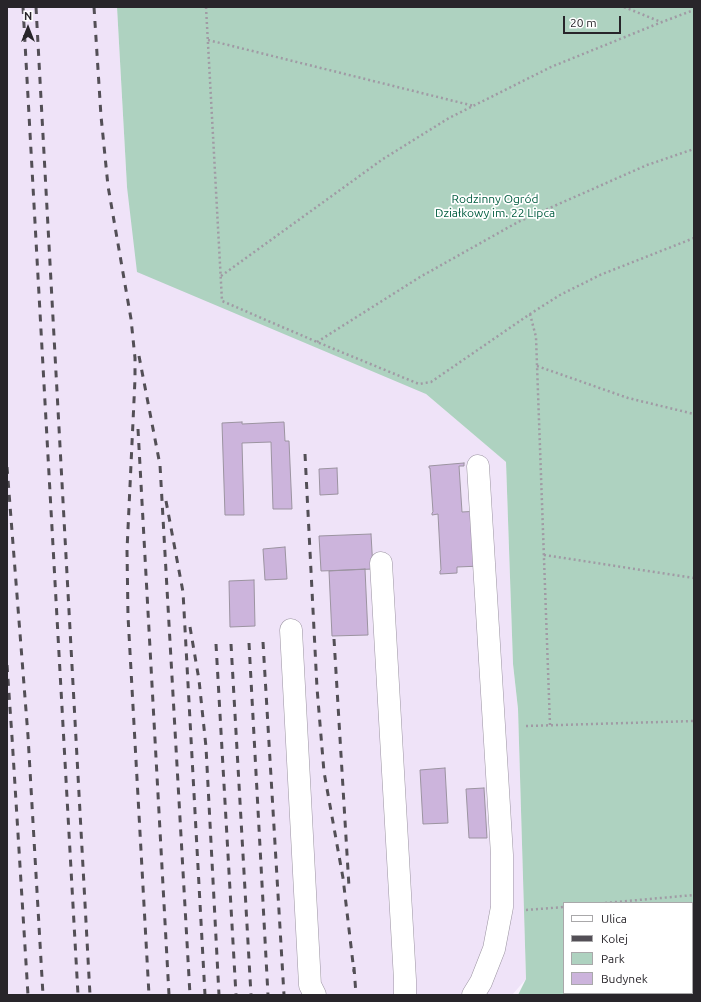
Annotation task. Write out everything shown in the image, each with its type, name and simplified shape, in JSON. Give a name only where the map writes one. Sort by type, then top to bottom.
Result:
[{"type":"lane","points":[[473,995],[481,982],[494,949],[502,907],[502,855],[478,466]]},
{"type":"lane","points":[[381,564],[405,995]]},
{"type":"lane","points":[[291,630],[310,985],[315,995]]},
{"type":"path","points":[[206,7],[222,301],[419,384],[431,382],[560,295],[600,275],[694,238]]},
{"type":"path","points":[[624,7],[662,22]]},
{"type":"path","points":[[221,277],[383,159],[448,118],[551,67],[694,10]]},
{"type":"path","points":[[208,40],[474,106]]},
{"type":"path","points":[[317,342],[420,277],[518,222],[647,165],[694,149]]},
{"type":"path","points":[[530,314],[536,337],[550,725]]},
{"type":"path","points":[[537,366],[628,398],[694,414]]},
{"type":"path","points":[[544,555],[694,578]]},
{"type":"path","points":[[526,726],[694,721]]},
{"type":"path","points":[[616,902],[694,895]]},
{"type":"path","points":[[526,910],[563,907]]},
{"type":"shaded area","points":[[7,7],[117,7],[127,187],[426,394],[506,462],[513,664],[518,709],[526,979],[512,995],[7,995]]},
{"type":"green space","name":"Rodzinny Ogród Działkowy im. 22 Lipca","points":[[117,7],[694,7],[694,995],[518,995],[526,979],[518,709],[513,664],[506,462],[426,394],[137,272],[127,187]]},
{"type":"building","points":[[242,422],[242,424],[284,422],[285,441],[289,441],[292,509],[273,509],[271,442],[242,443],[244,515],[225,515],[222,423]]},
{"type":"building","points":[[464,463],[464,466],[459,466],[462,512],[479,511],[481,566],[457,567],[457,573],[440,574],[438,514],[432,515],[429,466]]},
{"type":"building","points":[[337,468],[338,494],[320,495],[319,469]]},
{"type":"building","points":[[371,534],[373,569],[321,571],[319,536]]},
{"type":"building","points":[[285,547],[287,579],[265,580],[263,549]]},
{"type":"building","points":[[365,569],[368,635],[332,636],[329,571]]},
{"type":"building","points":[[254,580],[255,626],[230,627],[229,581]]},
{"type":"building","points":[[445,768],[448,823],[423,824],[420,770]]},
{"type":"building","points":[[484,788],[487,838],[469,838],[466,789]]},
{"type":"railway","points":[[23,7],[78,995]]},
{"type":"railway","points":[[36,7],[90,995]]},
{"type":"railway","points":[[94,7],[101,116],[108,186],[131,319],[135,358],[127,550],[128,616],[149,995]]},
{"type":"railway","points":[[139,356],[160,465],[190,995]]},
{"type":"railway","points":[[138,429],[169,995]]},
{"type":"railway","points":[[305,454],[317,688],[324,772],[343,878],[354,972]]},
{"type":"railway","points":[[7,467],[28,736],[43,995]]},
{"type":"railway","points":[[166,501],[183,592],[205,995]]},
{"type":"railway","points":[[190,627],[199,680],[206,747],[219,995]]},
{"type":"railway","points":[[334,639],[349,887]]},
{"type":"railway","points":[[263,642],[284,995]]},
{"type":"railway","points":[[249,643],[268,995]]},
{"type":"railway","points":[[216,644],[236,995]]},
{"type":"railway","points":[[231,644],[251,995]]},
{"type":"railway","points":[[7,665],[28,995]]},
{"type":"railway","points":[[354,967],[356,995]]}]
